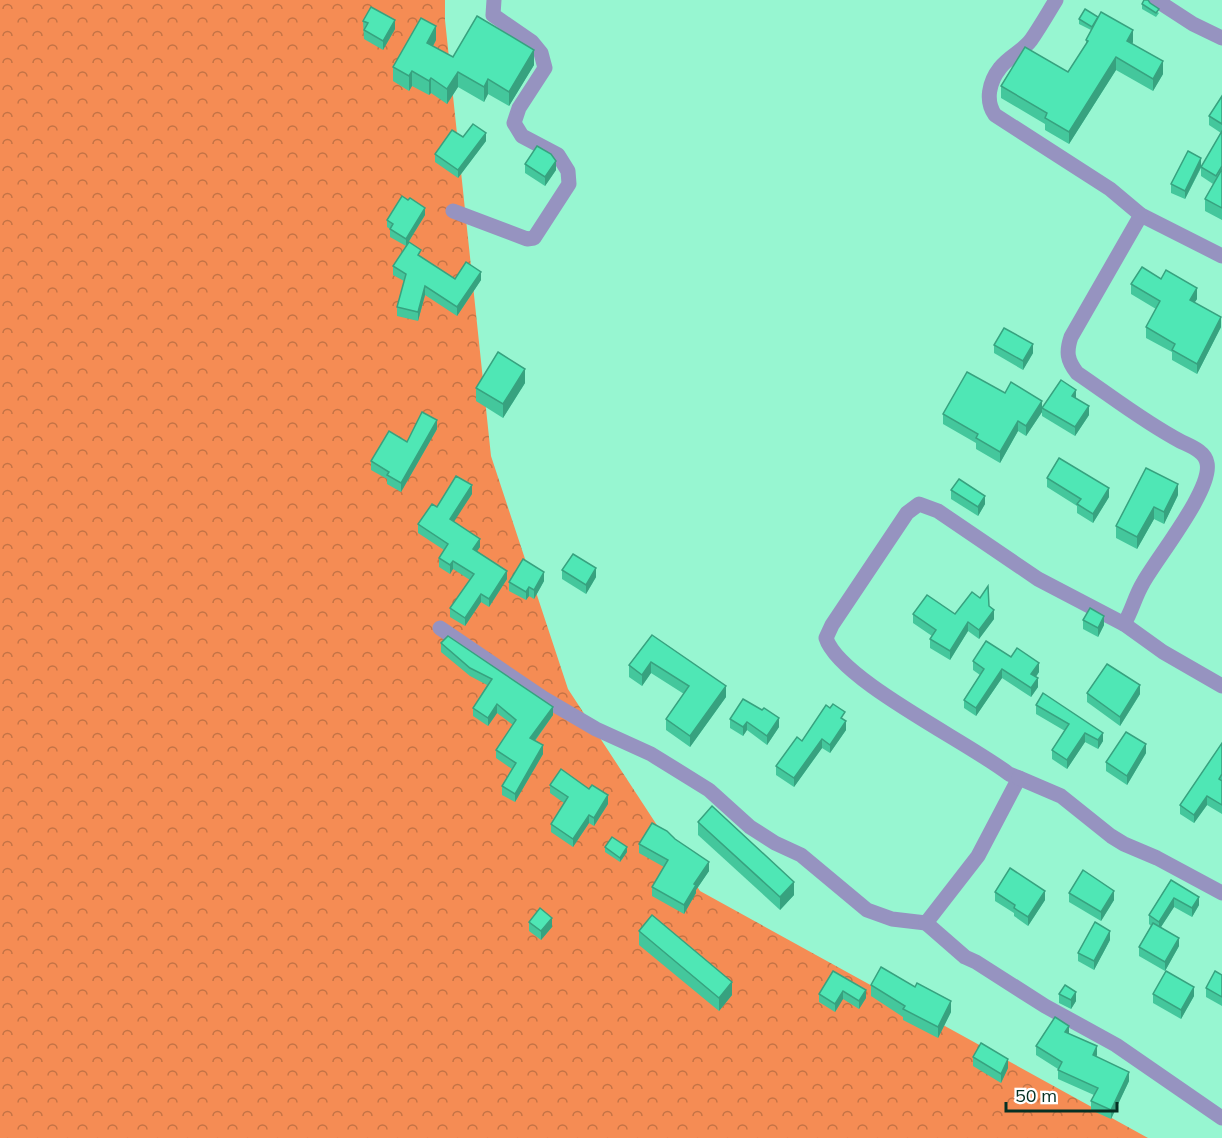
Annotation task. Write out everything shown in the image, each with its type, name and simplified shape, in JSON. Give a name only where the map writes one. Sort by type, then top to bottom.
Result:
[{"type":"street","points":[[453,211],[527,239],[534,238],[569,184],[568,171],[558,156],[522,136],[514,123],[519,108],[545,68],[541,53],[532,42],[493,15],[492,2],[494,0]]},
{"type":"street","points":[[1056,0],[1030,42],[1000,68],[988,95],[989,107],[995,116],[1110,189],[1141,215],[1222,256]]},
{"type":"street","points":[[1156,0],[1193,24],[1222,38]]},
{"type":"street","points":[[1124,624],[1142,584],[1167,549],[1215,463],[1159,430],[1077,373],[1070,364],[1067,351],[1071,337],[1141,215]]},
{"type":"street","points":[[1222,687],[1163,652],[1124,624],[1038,579],[938,511],[919,504],[907,513],[832,625],[826,638],[829,649],[849,669],[898,704],[1009,774],[1061,796],[1124,844],[1157,858],[1222,893]]},
{"type":"street","points":[[440,628],[570,714],[596,729],[651,754],[709,790],[750,827],[774,843],[801,855],[867,910],[892,919],[926,923],[965,957],[1116,1045],[1222,1118]]},
{"type":"street","points":[[926,923],[978,856],[1019,778]]},
{"type":"green space","points":[[0,0],[445,0],[445,20],[491,456],[568,689],[700,891],[1148,1138],[0,1138]]},
{"type":"building","points":[[1144,0],[1148,0],[1159,9],[1156,13],[1142,4]]},
{"type":"building","points":[[371,7],[395,20],[383,41],[364,30],[368,23],[363,21]]},
{"type":"building","points":[[1085,9],[1098,17],[1092,27],[1079,19]]},
{"type":"building","points":[[1101,12],[1133,30],[1127,41],[1163,61],[1153,79],[1116,57],[1069,132],[1045,118],[1047,113],[1001,86],[1025,47],[1068,72],[1088,41],[1086,40]]},
{"type":"building","points":[[477,16],[534,50],[509,92],[488,79],[484,87],[458,72],[447,89],[431,78],[429,81],[412,71],[409,76],[393,67],[421,18],[436,26],[427,43],[453,57]]},
{"type":"building","points":[[1222,96],[1222,124],[1209,116]]},
{"type":"building","points":[[473,124],[486,133],[458,170],[435,154],[452,130],[463,137]]},
{"type":"building","points":[[1222,131],[1222,166],[1216,176],[1201,167]]},
{"type":"building","points":[[537,146],[551,154],[556,161],[545,177],[525,164]]},
{"type":"building","points":[[1188,151],[1201,158],[1185,191],[1171,184]]},
{"type":"building","points":[[1222,169],[1222,208],[1205,199]]},
{"type":"building","points":[[402,196],[408,200],[410,198],[425,208],[406,239],[390,229],[393,224],[387,220]]},
{"type":"building","points":[[409,242],[421,250],[418,255],[455,279],[466,262],[481,272],[457,307],[425,286],[418,312],[397,307],[406,274],[393,266]]},
{"type":"building","points":[[1142,267],[1161,279],[1166,270],[1197,288],[1190,300],[1221,317],[1197,364],[1172,350],[1175,344],[1146,327],[1160,301],[1131,284]]},
{"type":"building","points":[[1004,328],[1033,344],[1023,361],[994,345]]},
{"type":"building","points":[[498,352],[525,369],[503,404],[476,388]]},
{"type":"building","points":[[967,372],[1005,393],[1011,382],[1042,401],[1026,426],[1018,421],[1000,452],[976,438],[978,434],[943,414]]},
{"type":"building","points":[[1061,380],[1076,390],[1072,396],[1089,406],[1075,427],[1042,408]]},
{"type":"building","points":[[422,412],[437,420],[401,483],[387,475],[389,472],[371,461],[389,431],[407,442]]},
{"type":"building","points":[[1059,458],[1109,488],[1093,514],[1077,504],[1081,499],[1047,478]]},
{"type":"building","points":[[1146,468],[1178,484],[1164,512],[1154,507],[1137,537],[1116,526]]},
{"type":"building","points":[[456,476],[472,485],[450,519],[480,539],[473,549],[507,571],[489,599],[481,594],[465,618],[450,608],[474,574],[453,561],[450,565],[439,558],[448,544],[418,524],[432,504],[437,507]]},
{"type":"building","points":[[959,479],[985,496],[978,507],[951,490]]},
{"type":"building","points":[[573,554],[596,568],[586,585],[562,570]]},
{"type":"building","points":[[523,559],[544,572],[534,590],[529,587],[526,592],[509,582]]},
{"type":"building","points":[[988,586],[989,606],[994,610],[979,630],[968,622],[950,651],[930,639],[936,630],[913,614],[927,595],[955,614],[972,592],[980,598]]},
{"type":"building","points":[[1090,608],[1104,616],[1098,628],[1083,620]]},
{"type":"building","points":[[652,635],[726,686],[690,736],[666,719],[689,686],[651,662],[642,675],[629,665]]},
{"type":"building","points":[[448,636],[553,707],[530,738],[543,745],[515,794],[502,786],[516,763],[496,750],[516,720],[497,704],[488,718],[473,708],[492,679],[470,668],[441,643]]},
{"type":"building","points":[[986,641],[1011,657],[1017,648],[1039,663],[1031,674],[1038,678],[1031,688],[1002,669],[976,708],[964,700],[984,669],[973,661]]},
{"type":"building","points":[[1107,664],[1140,685],[1120,717],[1087,693]]},
{"type":"building","points":[[1043,693],[1103,733],[1098,740],[1085,733],[1067,760],[1052,750],[1069,724],[1036,705]]},
{"type":"building","points":[[743,699],[762,710],[764,708],[779,718],[767,736],[747,722],[743,727],[730,719]]},
{"type":"building","points":[[833,704],[845,712],[841,718],[846,721],[830,745],[822,739],[794,778],[776,766],[797,737],[802,741],[826,705],[830,708]]},
{"type":"building","points":[[1126,732],[1146,744],[1127,776],[1106,762]]},
{"type":"building","points":[[1222,743],[1222,774],[1219,779],[1222,781],[1222,805],[1207,796],[1194,815],[1180,805]]},
{"type":"building","points":[[561,769],[589,789],[592,785],[608,795],[594,818],[589,815],[573,839],[551,824],[568,797],[550,785]]},
{"type":"building","points":[[712,806],[794,882],[780,897],[698,822]]},
{"type":"building","points":[[652,823],[667,831],[709,862],[694,884],[696,885],[684,905],[652,887],[668,860],[639,844]]},
{"type":"building","points":[[612,837],[627,847],[620,858],[605,847]]},
{"type":"building","points":[[1010,868],[1045,891],[1028,917],[995,892]]},
{"type":"building","points":[[1083,870],[1114,891],[1101,912],[1069,893]]},
{"type":"building","points":[[1171,880],[1199,897],[1192,908],[1174,898],[1159,922],[1149,915]]},
{"type":"building","points":[[540,908],[552,918],[541,931],[529,922]]},
{"type":"building","points":[[652,915],[732,982],[719,998],[639,931]]},
{"type":"building","points":[[1095,922],[1110,931],[1094,961],[1078,953]]},
{"type":"building","points":[[1153,923],[1179,938],[1165,962],[1139,947]]},
{"type":"building","points":[[881,967],[915,987],[917,983],[951,1001],[938,1027],[903,1009],[905,1006],[871,985]]},
{"type":"building","points":[[833,971],[866,990],[859,1001],[843,991],[835,1004],[819,994]]},
{"type":"building","points":[[1166,971],[1194,987],[1181,1010],[1153,994]]},
{"type":"building","points":[[1215,971],[1222,975],[1222,997],[1206,988]]},
{"type":"building","points":[[1065,985],[1076,992],[1071,1000],[1059,994]]},
{"type":"building","points":[[1055,1017],[1069,1026],[1065,1032],[1097,1046],[1093,1055],[1129,1072],[1111,1110],[1091,1101],[1098,1088],[1058,1070],[1062,1062],[1036,1046]]},
{"type":"building","points":[[981,1043],[1008,1059],[1001,1074],[973,1057]]}]
